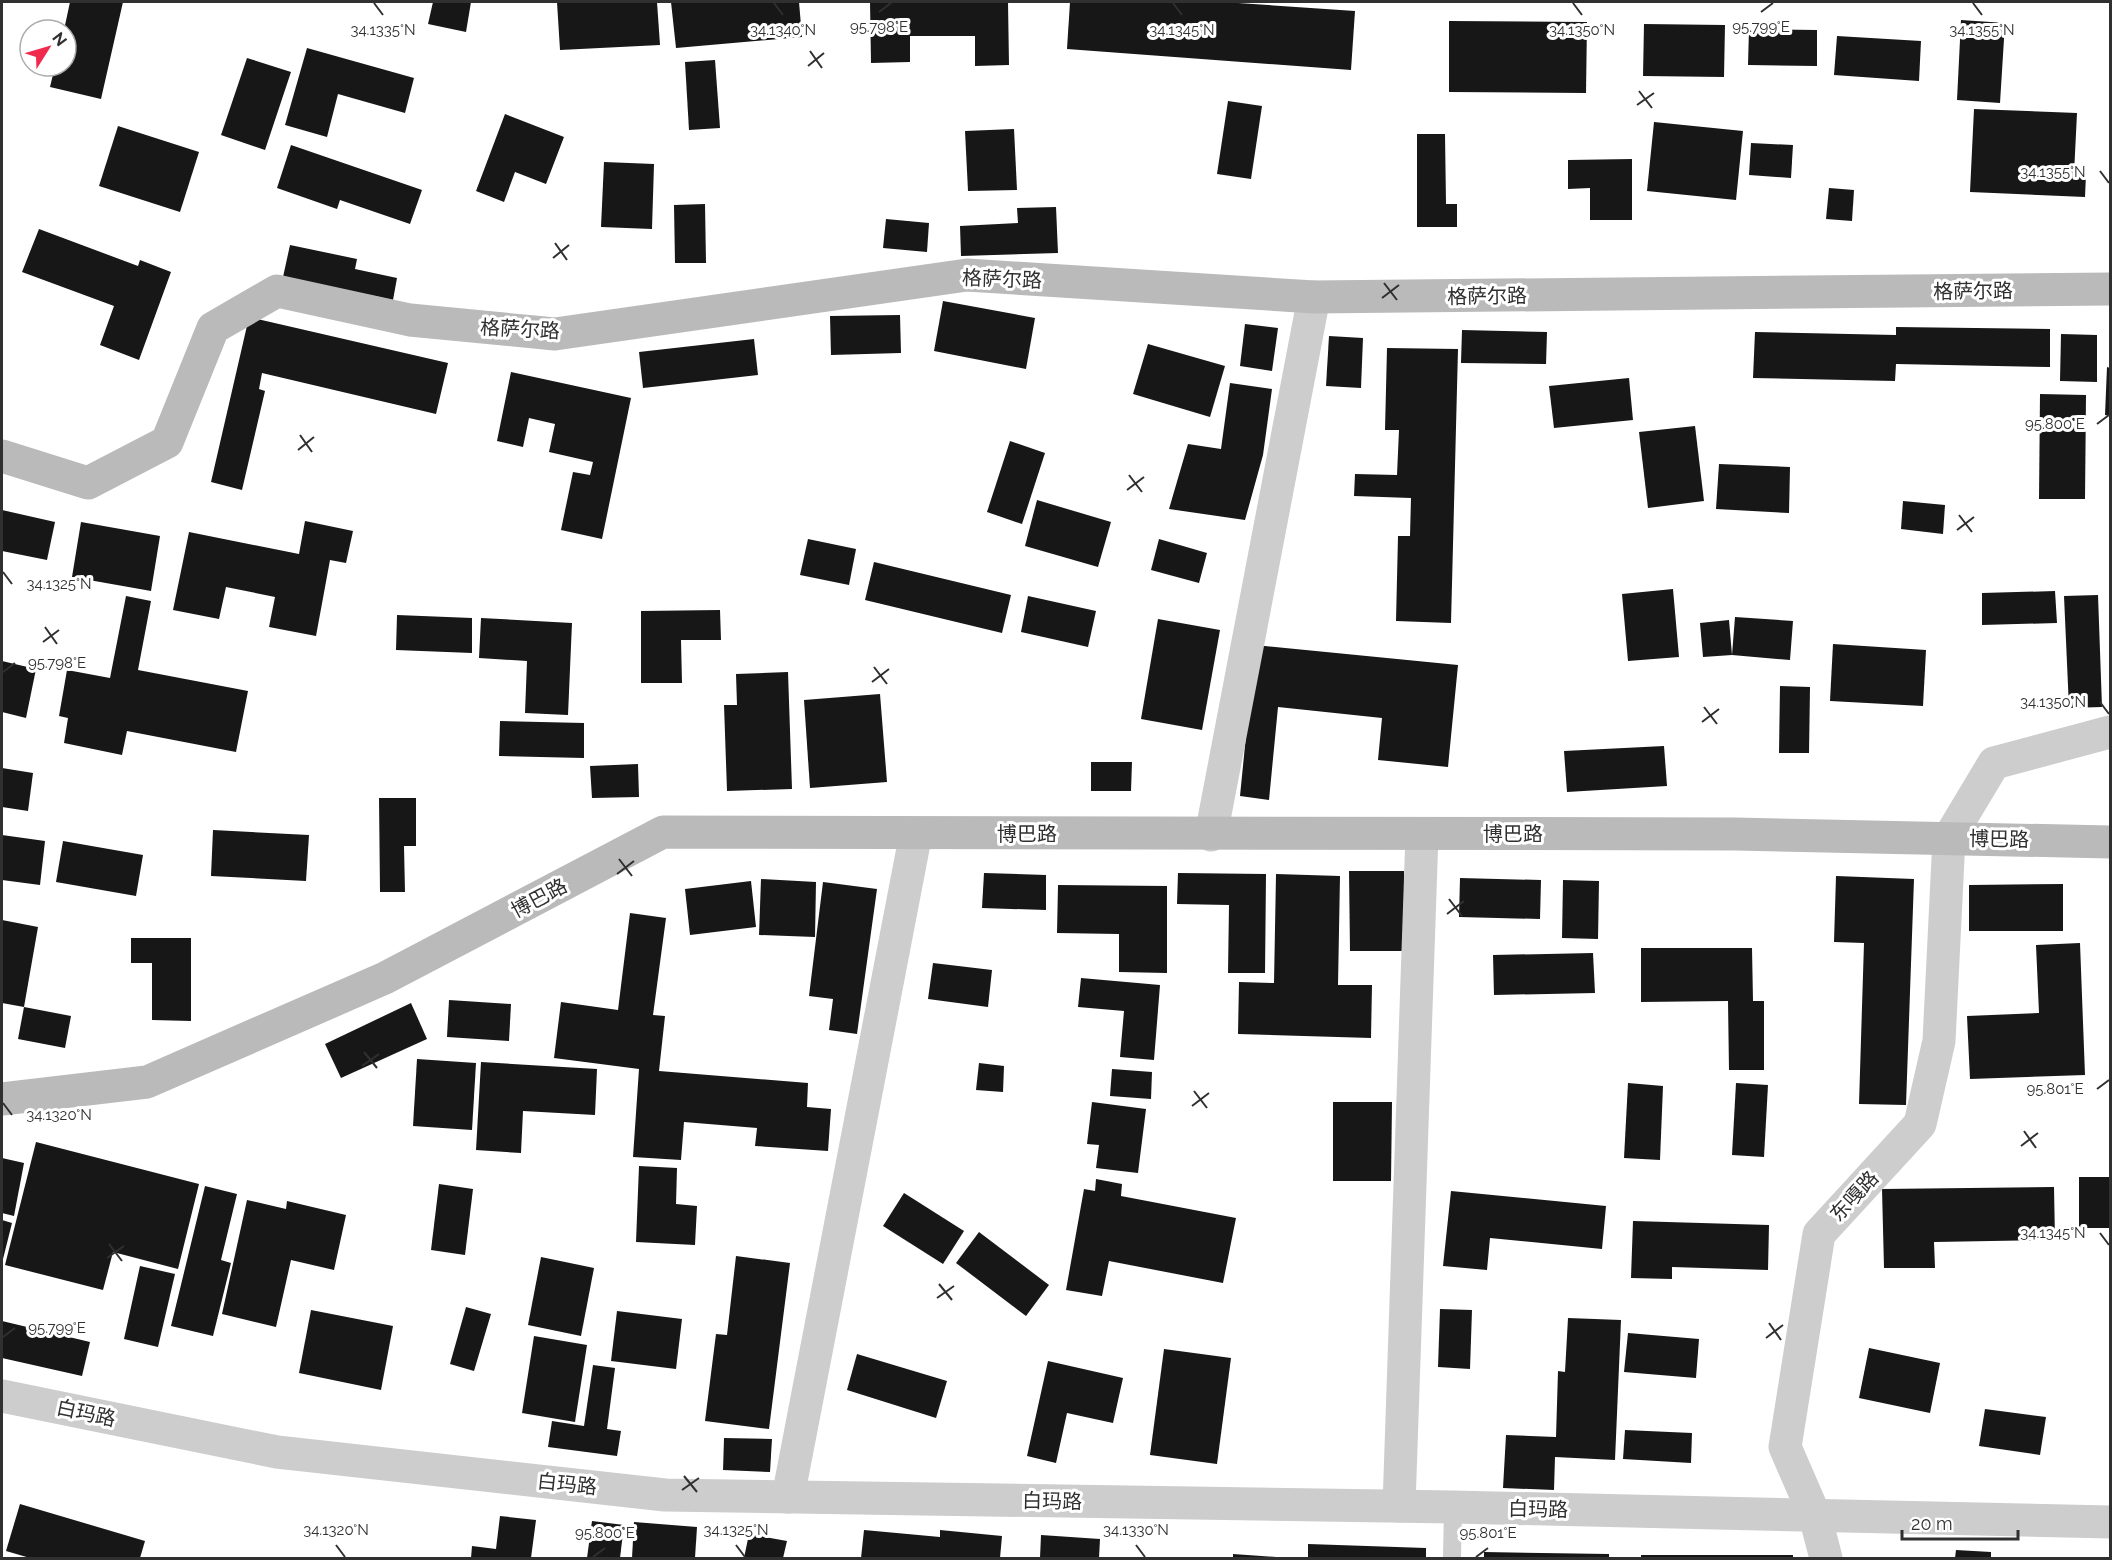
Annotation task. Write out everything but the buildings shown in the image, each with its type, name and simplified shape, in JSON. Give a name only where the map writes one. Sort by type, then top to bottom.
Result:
[{"type":"street","name":"格萨尔路","points":[[2,456],[88,483],[167,441],[213,328],[278,291],[410,320],[555,334],[967,276],[1314,297],[2110,289]]},
{"type":"street","points":[[1211,835],[1314,297]]},
{"type":"street","points":[[1949,838],[1994,763],[2110,732]]},
{"type":"street","name":"博巴路","points":[[2,1099],[147,1082],[385,978],[663,832],[1211,835],[1735,834],[2110,842]]},
{"type":"street","points":[[788,1497],[916,833]]},
{"type":"street","points":[[1399,1506],[1422,834]]},
{"type":"street","name":"东嘎路","points":[[1826,1558],[1815,1515],[1785,1448],[1819,1234],[1920,1124],[1940,1041],[1949,838]]},
{"type":"street","name":"白玛路","points":[[2,1396],[277,1452],[665,1495],[1453,1507],[2110,1522]]},
{"type":"lane","points":[[1452,1558],[1453,1507]]}]
